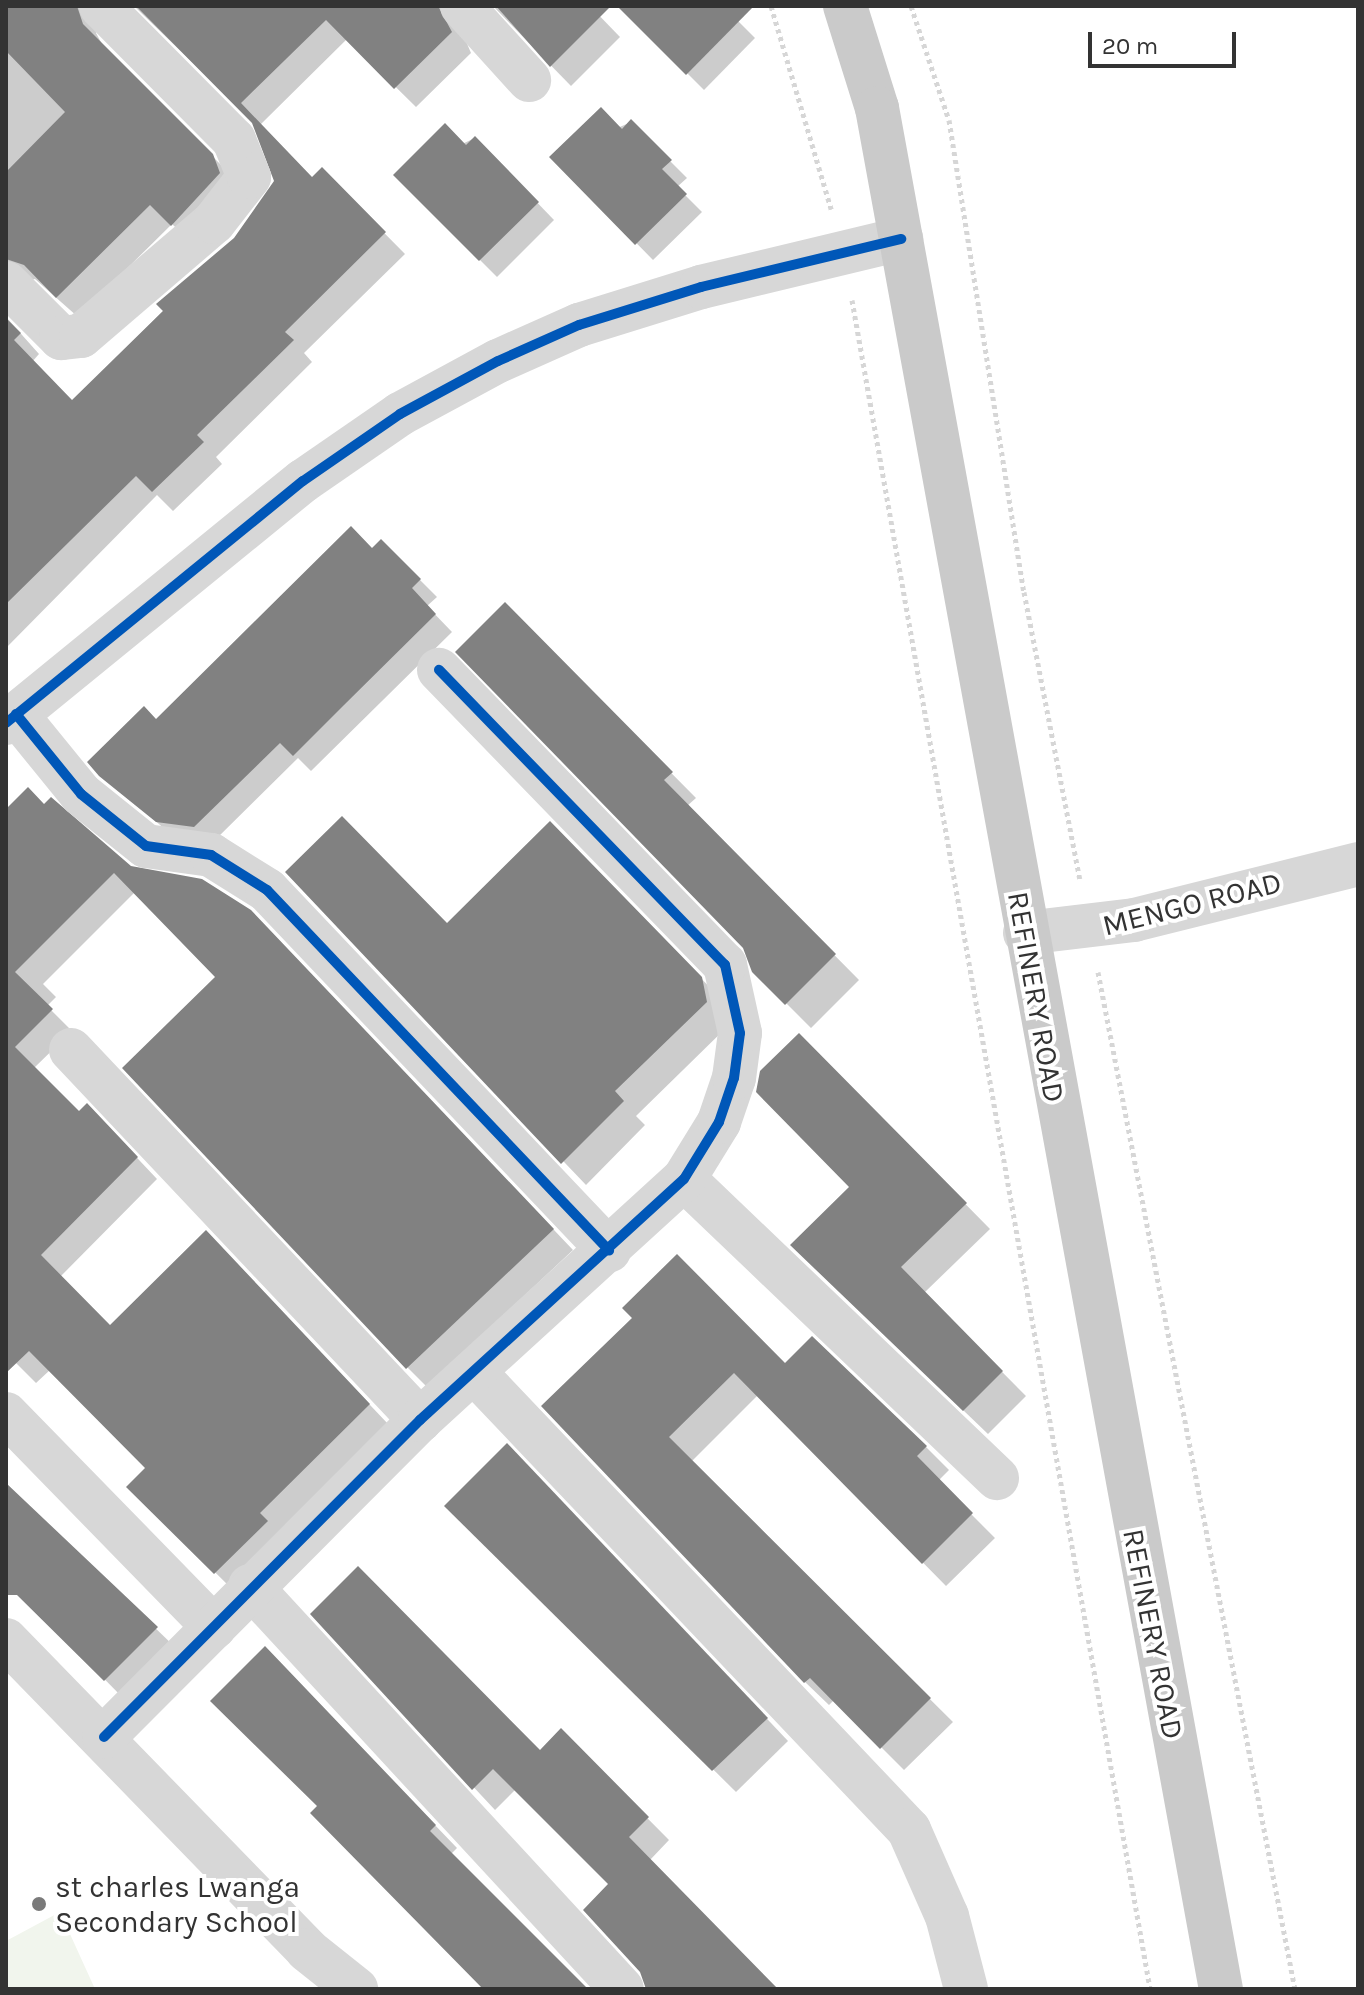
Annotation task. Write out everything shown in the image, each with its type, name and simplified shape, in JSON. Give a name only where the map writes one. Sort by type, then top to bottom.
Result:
[{"type":"main road","name":"REFINERY ROAD","points":[[845,6],[877,108],[1025,933],[1221,1989]]},
{"type":"street","points":[[6,283],[61,338],[81,336],[214,222],[249,177],[234,140],[101,6]]},
{"type":"street","points":[[462,6],[529,80]]},
{"type":"street","points":[[609,1250],[267,890],[238,865],[134,838],[81,794],[11,719],[303,481],[400,414],[579,325],[901,239]]},
{"type":"street","points":[[104,1737],[214,1627],[250,1586],[420,1420],[476,1374],[684,1179],[719,1122],[734,1078],[740,1033],[725,965],[439,670]]},
{"type":"street","name":"MENGO ROAD","points":[[1025,933],[1090,929],[1358,864]]},
{"type":"street","points":[[71,1050],[420,1420]]},
{"type":"street","points":[[684,1179],[997,1478]]},
{"type":"street","points":[[476,1374],[909,1830],[947,1916],[966,1989]]},
{"type":"street","points":[[6,1414],[214,1627]]},
{"type":"street","points":[[250,1586],[622,1989]]},
{"type":"street","points":[[6,1640],[104,1737],[307,1950],[356,1989]]},
{"type":"path","points":[[771,6],[845,255],[1150,1989]]},
{"type":"path","points":[[911,6],[949,120],[1024,592],[1295,1989]]},
{"type":"shaded area","points":[[60,1912],[95,1989],[6,1989],[6,1941]]},
{"type":"building","points":[[6,6],[77,6],[83,24],[213,154],[220,173],[171,226],[150,205],[56,298],[24,265],[6,259],[6,172],[65,112],[6,51]]},
{"type":"building","points":[[136,6],[438,6],[452,32],[394,89],[326,20],[241,103],[312,177],[322,167],[386,232],[285,332],[294,340],[197,435],[204,442],[152,492],[136,476],[6,604],[6,318],[21,333],[14,340],[72,400],[163,311],[156,304],[234,238],[274,181],[252,123]]},
{"type":"building","points":[[496,6],[611,6],[550,67]]},
{"type":"building","points":[[617,6],[754,6],[686,75]]},
{"type":"building","points":[[601,107],[622,129],[631,119],[672,160],[662,169],[687,194],[635,245],[549,157]]},
{"type":"building","points":[[445,123],[466,145],[475,136],[539,202],[479,261],[393,175]]},
{"type":"building","points":[[351,526],[372,548],[381,539],[421,579],[412,588],[436,614],[293,756],[280,743],[194,827],[156,822],[99,776],[87,762],[144,706],[156,719]]},
{"type":"building","points":[[505,602],[673,772],[664,780],[836,954],[785,1005],[752,972],[743,948],[455,652]]},
{"type":"building","points":[[28,787],[44,804],[51,797],[131,866],[202,879],[251,910],[554,1229],[406,1369],[122,1068],[215,977],[114,873],[15,972],[53,1009],[15,1047],[79,1111],[87,1103],[138,1157],[41,1255],[110,1325],[206,1230],[370,1404],[260,1513],[268,1521],[214,1574],[126,1487],[145,1468],[29,1351],[6,1373],[6,809]]},
{"type":"building","points":[[342,816],[447,923],[550,821],[702,977],[707,1002],[615,1091],[624,1101],[561,1164],[285,872]]},
{"type":"building","points":[[799,1033],[967,1203],[901,1267],[1003,1371],[963,1411],[790,1245],[849,1187],[756,1092],[760,1071]]},
{"type":"building","points":[[677,1254],[785,1363],[812,1336],[927,1446],[917,1456],[973,1513],[922,1564],[734,1373],[669,1437],[931,1698],[880,1749],[810,1678],[804,1683],[541,1406],[632,1318],[622,1308]]},
{"type":"building","points":[[507,1443],[768,1718],[712,1771],[444,1506]]},
{"type":"building","points":[[6,1483],[158,1627],[104,1681],[17,1595],[6,1595]]},
{"type":"building","points":[[358,1566],[540,1750],[561,1728],[649,1817],[629,1837],[778,1989],[646,1989],[640,1972],[583,1910],[608,1884],[493,1769],[472,1790],[310,1614]]},
{"type":"building","points":[[265,1646],[436,1825],[430,1831],[588,1989],[483,1989],[310,1813],[317,1806],[210,1701]]},
{"type":"cycle path","points":[[6,723],[303,481],[400,414],[498,361],[579,325],[701,287],[901,239]]},
{"type":"cycle path","points":[[104,1737],[420,1420],[684,1179],[719,1122],[734,1078],[740,1033],[725,965],[439,670]]},
{"type":"cycle path","points":[[16,714],[81,794],[146,846],[211,855],[267,890],[609,1250]]},
{"type":"place","name":"st charles Lwanga Secondary School","points":[[39,1904]]}]
